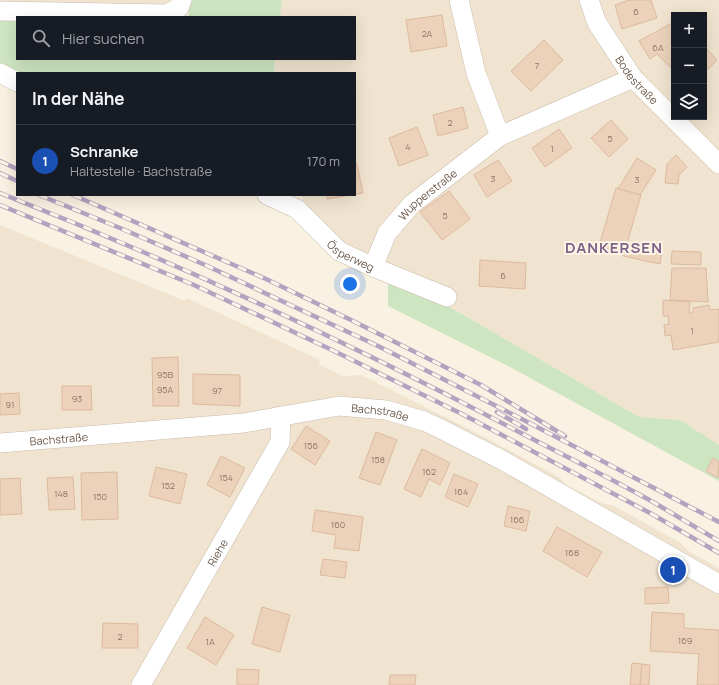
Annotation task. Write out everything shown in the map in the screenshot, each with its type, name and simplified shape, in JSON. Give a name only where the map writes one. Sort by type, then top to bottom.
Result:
[{"type":"street","points":[[0,11],[166,14],[179,8],[182,0]]},
{"type":"street","points":[[459,0],[476,73],[500,136]]},
{"type":"street","name":"Bodestraße","points":[[589,0],[597,23],[633,78],[719,164]]},
{"type":"street","points":[[0,73],[16,81]]},
{"type":"street","name":"Wupperstraße","points":[[373,267],[388,233],[412,204],[500,136],[633,78]]},
{"type":"street","name":"Ösperweg","points":[[269,196],[297,208],[339,251],[373,267],[447,297]]},
{"type":"street","name":"Bachstraße","points":[[0,443],[244,423],[339,406],[386,410],[424,421],[502,460],[719,584]]},
{"type":"street","name":"Riehe","points":[[142,685],[280,442],[281,416]]},
{"type":"shaded area","points":[[0,0],[172,0],[166,6],[0,4]]},
{"type":"shaded area","points":[[282,0],[719,0],[719,445],[680,420],[639,417],[443,303],[348,268],[301,196],[356,196],[356,72],[274,72],[275,60],[356,60],[356,16],[280,16]]},
{"type":"shaded area","points":[[0,225],[185,301],[187,298],[320,360],[319,364],[343,376],[361,375],[473,431],[559,477],[567,485],[601,503],[614,506],[681,543],[690,552],[719,568],[719,685],[0,685]]},
{"type":"green space","points":[[190,0],[282,0],[280,16],[188,16]]},
{"type":"green space","points":[[0,20],[16,20],[16,60],[275,60],[274,72],[16,72],[0,64]]},
{"type":"green space","points":[[388,283],[443,303],[639,417],[680,420],[719,445],[719,481],[510,367],[388,306]]},
{"type":"building","points":[[629,0],[651,0],[657,18],[622,29],[615,5]]},
{"type":"building","points":[[442,15],[447,46],[411,52],[406,20]]},
{"type":"building","points":[[671,24],[671,68],[657,54],[650,59],[639,41]]},
{"type":"building","points":[[544,40],[563,60],[531,91],[511,71]]},
{"type":"building","points":[[707,49],[717,60],[707,70]]},
{"type":"building","points":[[463,107],[468,128],[438,136],[433,115]]},
{"type":"building","points":[[611,120],[628,139],[609,157],[591,138]]},
{"type":"building","points":[[417,127],[428,155],[399,166],[389,138]]},
{"type":"building","points":[[559,129],[572,148],[545,167],[532,148]]},
{"type":"building","points":[[676,155],[687,167],[679,175],[678,184],[665,183],[667,164]]},
{"type":"building","points":[[637,158],[656,170],[640,195],[618,189]]},
{"type":"building","points":[[498,160],[512,181],[487,197],[474,175]]},
{"type":"building","points":[[356,164],[357,164],[363,193],[356,194]]},
{"type":"building","points":[[616,188],[641,195],[624,254],[599,246]]},
{"type":"building","points":[[449,191],[470,219],[442,240],[420,212]]},
{"type":"building","points":[[327,196],[344,196],[327,199]]},
{"type":"building","points":[[627,243],[662,250],[660,264],[623,256]]},
{"type":"building","points":[[672,251],[701,252],[701,265],[671,264]]},
{"type":"building","points":[[480,260],[526,263],[525,289],[479,286]]},
{"type":"building","points":[[672,268],[706,268],[708,302],[670,300]]},
{"type":"building","points":[[663,300],[690,302],[689,313],[693,313],[693,308],[709,305],[710,310],[719,309],[719,342],[673,350],[671,335],[665,336],[664,325],[669,324],[668,316],[663,316]]},
{"type":"building","points":[[178,357],[179,406],[153,406],[152,358]]},
{"type":"building","points":[[193,374],[240,375],[240,406],[193,404]]},
{"type":"building","points":[[62,386],[91,386],[92,410],[62,410]]},
{"type":"building","points":[[19,393],[20,414],[0,415],[0,394]]},
{"type":"building","points":[[306,426],[330,441],[315,465],[291,449]]},
{"type":"building","points":[[376,432],[397,440],[380,485],[359,478]]},
{"type":"building","points":[[422,449],[450,463],[440,485],[429,479],[421,497],[404,489]]},
{"type":"building","points":[[221,456],[245,468],[230,497],[207,485]]},
{"type":"building","points":[[713,458],[719,462],[718,478],[706,471]]},
{"type":"building","points":[[156,467],[187,474],[180,504],[149,496]]},
{"type":"building","points":[[117,472],[118,519],[82,520],[81,473]]},
{"type":"building","points":[[454,474],[478,484],[468,507],[445,497]]},
{"type":"building","points":[[73,477],[75,509],[49,510],[47,478]]},
{"type":"building","points":[[20,478],[22,514],[0,515],[0,479]]},
{"type":"building","points":[[508,506],[530,511],[526,531],[504,526]]},
{"type":"building","points":[[315,510],[363,517],[359,551],[334,548],[336,535],[312,531]]},
{"type":"building","points":[[557,527],[602,552],[587,577],[543,551]]},
{"type":"building","points":[[323,559],[347,562],[345,578],[320,575]]},
{"type":"building","points":[[668,587],[669,603],[645,604],[645,588]]},
{"type":"building","points":[[262,607],[290,615],[280,652],[252,644]]},
{"type":"building","points":[[652,612],[684,614],[684,628],[719,630],[719,685],[697,685],[699,654],[650,651]]},
{"type":"building","points":[[205,617],[234,635],[216,665],[187,648]]},
{"type":"building","points":[[103,623],[138,624],[138,648],[102,648]]},
{"type":"building","points":[[632,663],[642,664],[640,685],[630,685]]},
{"type":"building","points":[[642,664],[650,665],[649,685],[640,685]]},
{"type":"building","points":[[237,669],[259,670],[258,685],[237,685]]},
{"type":"building","points":[[390,675],[416,675],[415,685],[389,685]]},
{"type":"railway","points":[[0,161],[16,169]]},
{"type":"railway","points":[[0,173],[16,181]]},
{"type":"railway","points":[[0,193],[199,276],[329,336],[604,476],[653,502],[719,541]]},
{"type":"railway","points":[[41,196],[203,264],[378,346],[719,522]]},
{"type":"railway","points":[[75,196],[266,279],[349,319],[481,385],[565,436]]},
{"type":"railway","points":[[0,205],[194,285],[334,351],[462,414],[650,513],[719,553]]},
{"type":"railway","points":[[497,412],[526,429]]},
{"type":"place","name":"Schranke","points":[[673,570]]},
{"type":"district","name":"DANKERSEN","points":[[614,247]]}]
